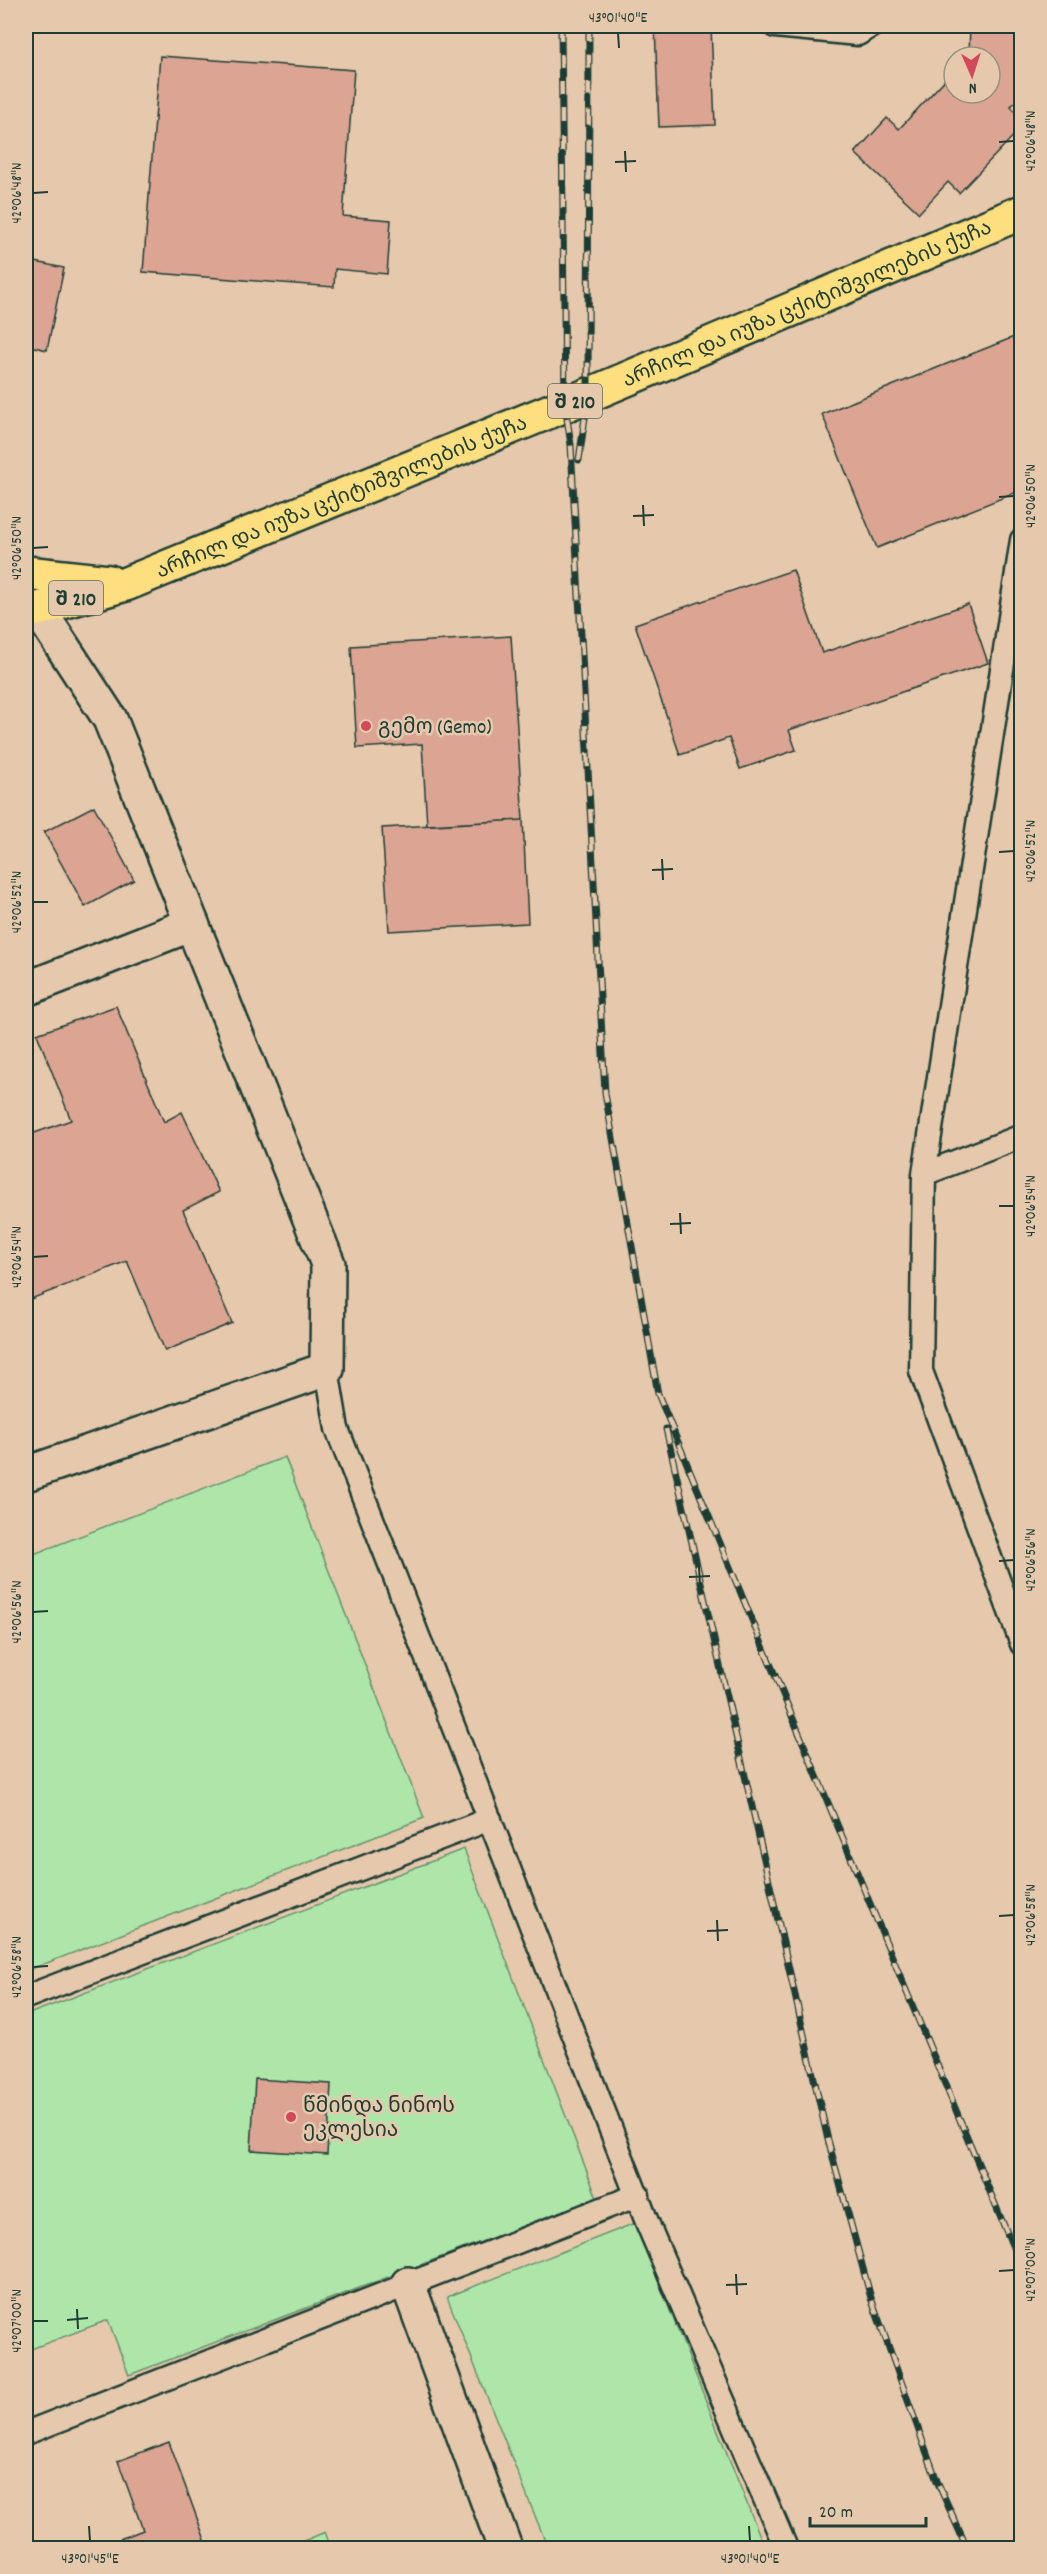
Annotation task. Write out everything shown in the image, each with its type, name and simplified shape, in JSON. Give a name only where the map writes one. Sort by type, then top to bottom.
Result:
[{"type":"main road","name":"არჩილ და იუზა ცქიტიშვილების ქუჩა","points":[[32,609],[126,584],[580,399],[1022,212]]},
{"type":"main road","name":"არჩილ და იუზა ცქიტიშვილების ქუჩა","points":[[26,573],[126,584]]},
{"type":"street","points":[[26,1474],[327,1369],[328,1264],[110,719],[32,609]]},
{"type":"street","points":[[26,989],[192,924]]},
{"type":"street","points":[[408,2284],[505,2548]]},
{"type":"lane","points":[[775,26],[858,34],[871,26]]},
{"type":"lane","points":[[1022,540],[924,1174],[921,1371],[1022,1644]]},
{"type":"lane","points":[[924,1174],[1022,1136]]},
{"type":"lane","points":[[327,1369],[337,1429],[638,2195],[786,2548]]},
{"type":"lane","points":[[26,1997],[490,1819]]},
{"type":"lane","points":[[26,2433],[638,2195]]},
{"type":"green space","points":[[285,1457],[424,1818],[26,1971],[26,1557]]},
{"type":"green space","points":[[464,1849],[597,2198],[129,2375],[108,2320],[26,2351],[26,2015]]},
{"type":"green space","points":[[635,2223],[762,2541],[742,2548],[548,2548],[447,2297]]},
{"type":"green space","points":[[325,2532],[331,2548],[287,2548]]},
{"type":"building","points":[[655,26],[711,26],[715,125],[659,127]]},
{"type":"building","points":[[970,26],[1022,26],[1022,74],[1019,78],[1022,83],[1022,97],[1011,106],[1022,122],[1022,127],[959,193],[948,182],[919,213],[855,153],[887,118],[899,129],[942,83],[942,105],[1002,105],[1002,45],[969,45]]},
{"type":"building","points":[[160,56],[354,70],[343,216],[391,220],[387,274],[335,269],[334,287],[143,272]]},
{"type":"building","points":[[26,260],[64,268],[47,350],[26,345]]},
{"type":"building","points":[[1014,337],[1022,355],[1022,490],[877,548],[822,414]]},
{"type":"building","points":[[793,570],[822,653],[968,604],[988,663],[789,730],[796,750],[740,769],[729,738],[680,755],[635,624]]},
{"type":"building","points":[[511,636],[523,820],[427,825],[422,744],[357,748],[351,646]]},
{"type":"building","points":[[94,806],[134,880],[85,907],[44,832]]},
{"type":"building","points":[[523,820],[528,923],[389,931],[382,828]]},
{"type":"building","points":[[116,1006],[164,1122],[182,1112],[219,1192],[183,1210],[232,1323],[165,1351],[127,1261],[26,1301],[26,1136],[71,1120],[37,1034]]},
{"type":"building","name":"წმინდა ნინოს ეკლესია","points":[[255,2079],[331,2084],[327,2155],[251,2150]]},
{"type":"building","points":[[169,2442],[208,2548],[114,2548],[112,2542],[143,2530],[118,2461]]},
{"type":"railway","points":[[561,26],[565,405],[571,445],[605,1093],[658,1394],[1022,2269]]},
{"type":"railway","points":[[579,460],[588,396],[589,26]]},
{"type":"railway","points":[[666,1429],[828,2140],[871,2298],[937,2481],[967,2548]]},
{"type":"place","name":"გემო (Gemo)","points":[[366,726]]},
{"type":"place","name":"წმინდა ნინოს ეკლესია","points":[[291,2117]]}]
